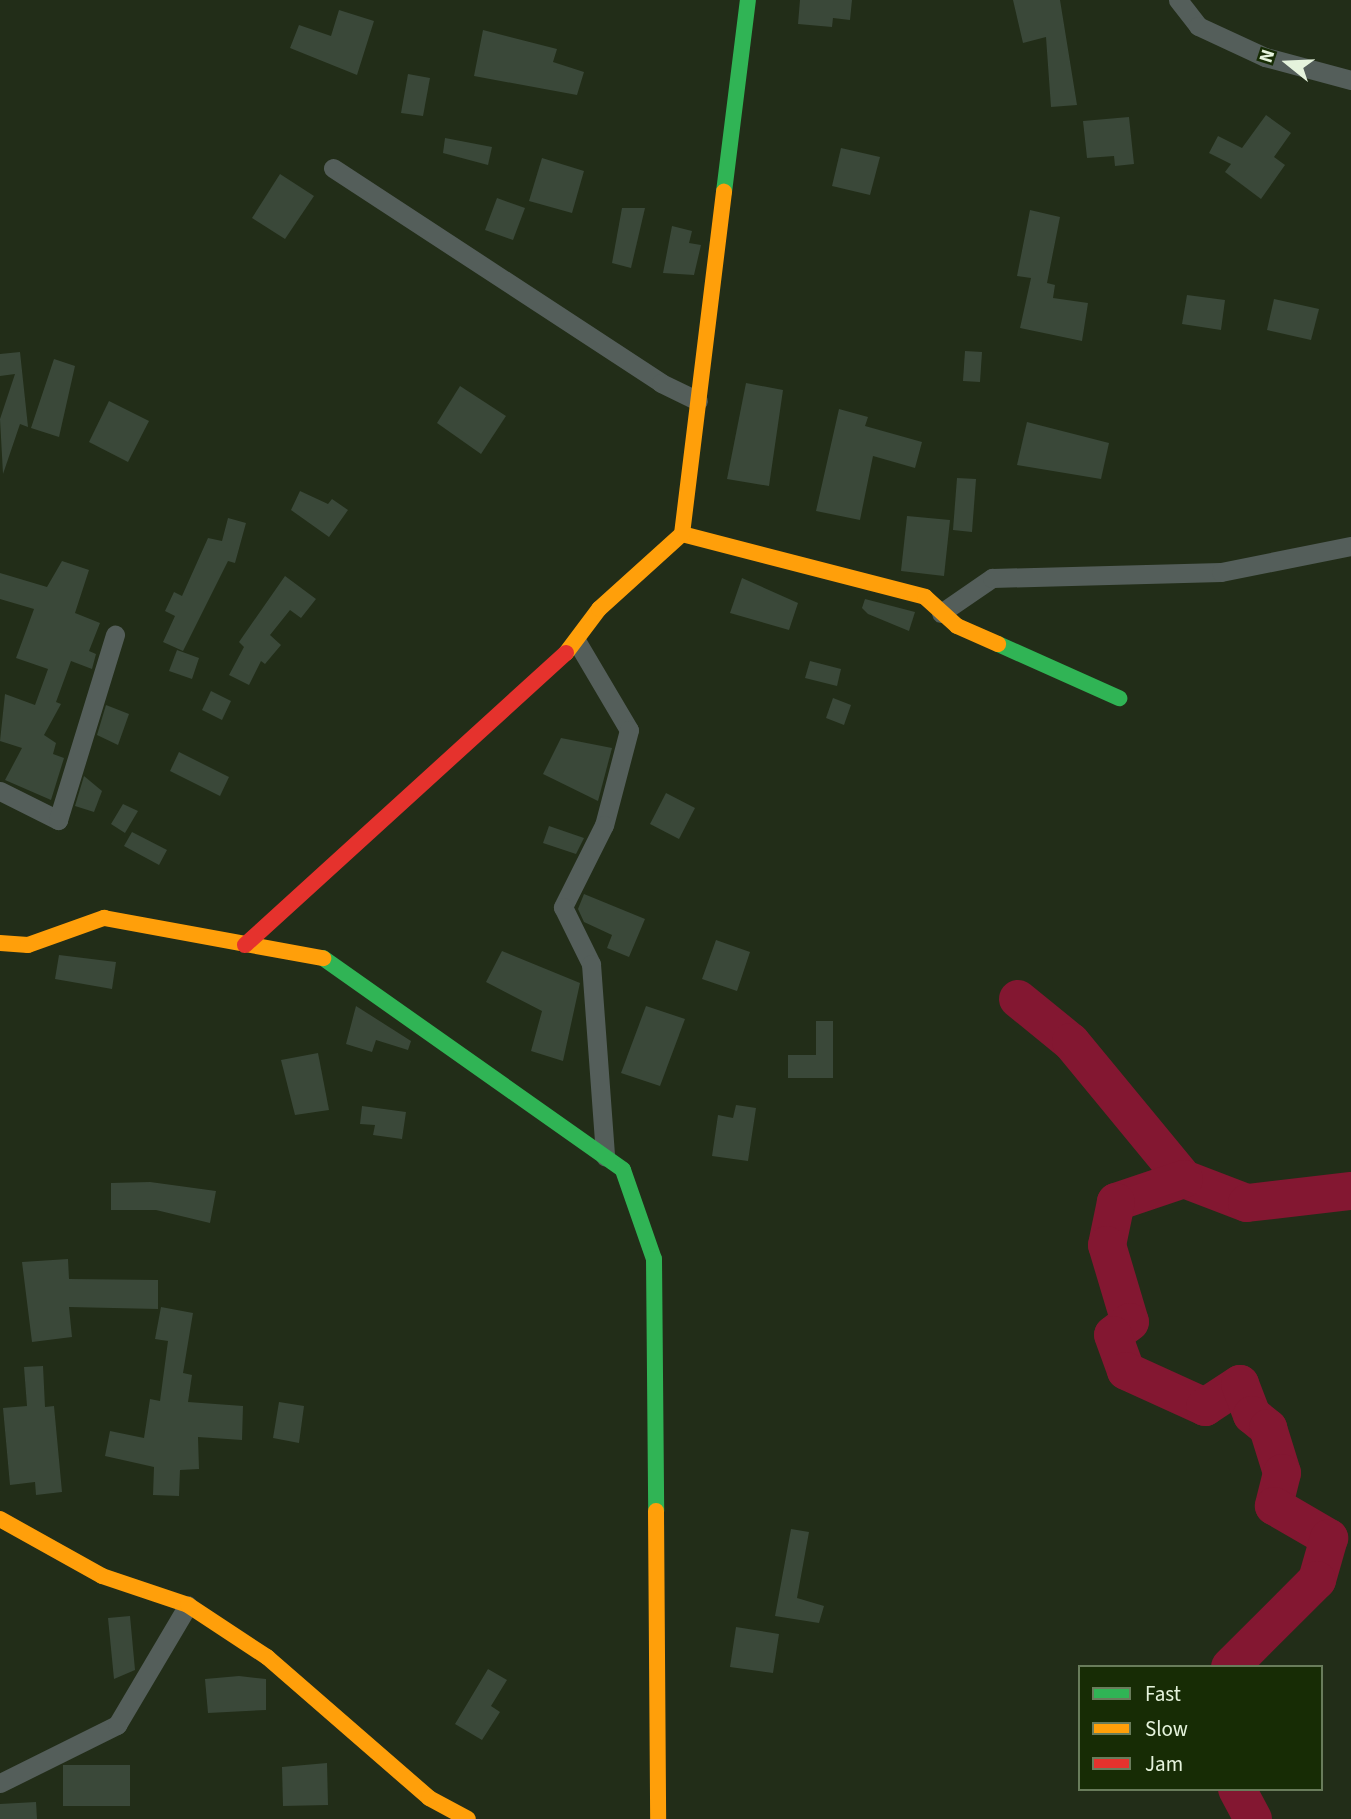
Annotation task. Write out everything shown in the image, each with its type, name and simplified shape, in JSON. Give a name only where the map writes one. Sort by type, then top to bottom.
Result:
[{"type":"street","points":[[245,945],[577,642],[600,610],[682,534],[748,0]]},
{"type":"street","points":[[1178,0],[1198,26],[1265,57],[1351,80]]},
{"type":"street","points":[[333,168],[661,383],[698,401]]},
{"type":"street","points":[[682,534],[925,597],[957,626],[1119,698]]},
{"type":"street","points":[[941,613],[992,578],[1221,572],[1351,546]]},
{"type":"street","points":[[0,791],[58,820],[115,635]]},
{"type":"street","points":[[577,642],[629,730],[604,825],[563,908],[591,964],[605,1156]]},
{"type":"street","points":[[0,943],[28,945],[104,918],[208,930],[245,945],[315,953],[623,1170],[654,1259],[658,1819]]},
{"type":"street","points":[[0,1519],[102,1576],[188,1605],[267,1657],[429,1798],[468,1819]]},
{"type":"street","points":[[0,1783],[117,1726],[188,1605]]},
{"type":"building","points":[[800,0],[852,0],[850,20],[833,18],[832,27],[798,24]]},
{"type":"building","points":[[1013,0],[1060,0],[1077,105],[1051,107],[1046,37],[1023,43]]},
{"type":"building","points":[[339,10],[374,21],[357,75],[290,48],[299,25],[331,36]]},
{"type":"building","points":[[483,30],[557,49],[553,62],[584,72],[577,95],[474,76]]},
{"type":"building","points":[[408,74],[430,78],[423,116],[401,113]]},
{"type":"building","points":[[1266,115],[1291,133],[1274,157],[1285,165],[1261,199],[1225,172],[1231,164],[1209,153],[1218,136],[1242,148]]},
{"type":"building","points":[[1129,117],[1134,164],[1115,166],[1114,156],[1087,158],[1083,121]]},
{"type":"building","points":[[445,138],[492,147],[488,165],[443,153]]},
{"type":"building","points":[[841,148],[880,157],[870,195],[832,186]]},
{"type":"building","points":[[542,158],[584,171],[572,213],[529,201]]},
{"type":"building","points":[[280,174],[314,196],[285,239],[252,218]]},
{"type":"building","points":[[497,198],[525,208],[513,240],[485,230]]},
{"type":"building","points":[[622,208],[645,208],[631,268],[612,263]]},
{"type":"building","points":[[1030,210],[1060,217],[1047,283],[1055,285],[1053,298],[1088,303],[1082,341],[1020,328],[1031,278],[1017,276]]},
{"type":"building","points":[[672,226],[692,231],[689,243],[701,245],[694,275],[663,273]]},
{"type":"building","points":[[1187,295],[1225,300],[1221,330],[1182,324]]},
{"type":"building","points":[[1274,299],[1319,309],[1311,340],[1267,330]]},
{"type":"building","points":[[965,351],[982,352],[980,382],[963,381]]},
{"type":"building","points":[[20,352],[28,427],[20,424],[3,474],[0,419],[15,374],[0,376],[0,354]]},
{"type":"building","points":[[54,359],[75,366],[59,437],[31,428]]},
{"type":"building","points":[[746,383],[783,390],[769,486],[727,479]]},
{"type":"building","points":[[460,386],[506,416],[481,454],[437,423]]},
{"type":"building","points":[[109,401],[149,421],[128,462],[89,442]]},
{"type":"building","points":[[839,409],[868,417],[865,426],[922,442],[915,468],[873,456],[860,520],[816,511]]},
{"type":"building","points":[[1027,422],[1109,443],[1101,479],[1017,465]]},
{"type":"building","points":[[957,478],[976,479],[972,532],[953,530]]},
{"type":"building","points":[[300,491],[328,504],[332,499],[348,510],[329,537],[291,510]]},
{"type":"building","points":[[907,516],[950,520],[944,576],[901,571]]},
{"type":"building","points":[[228,518],[246,523],[235,563],[228,561],[183,651],[163,642],[175,616],[165,611],[174,592],[182,596],[208,538],[222,541]]},
{"type":"building","points":[[62,561],[89,570],[75,613],[100,623],[89,651],[96,654],[92,669],[71,661],[56,702],[61,704],[44,735],[56,743],[53,754],[64,758],[51,800],[5,780],[22,748],[0,741],[5,694],[35,705],[48,669],[16,658],[34,609],[0,599],[0,573],[47,587]]},
{"type":"building","points":[[285,576],[316,599],[301,618],[290,610],[270,635],[281,645],[265,664],[261,661],[249,685],[229,675],[244,647],[239,642]]},
{"type":"building","points":[[742,578],[798,603],[789,630],[730,613]]},
{"type":"building","points":[[865,599],[915,612],[909,631],[868,614],[862,608]]},
{"type":"building","points":[[177,650],[199,658],[192,679],[169,671]]},
{"type":"building","points":[[810,661],[841,669],[837,686],[805,678]]},
{"type":"building","points":[[211,691],[231,701],[222,720],[202,710]]},
{"type":"building","points":[[833,698],[851,705],[844,725],[826,718]]},
{"type":"building","points":[[106,705],[129,714],[118,745],[97,735]]},
{"type":"building","points":[[561,738],[612,748],[598,801],[543,774]]},
{"type":"building","points":[[179,752],[229,777],[220,796],[170,771]]},
{"type":"building","points":[[84,776],[102,791],[94,812],[75,806]]},
{"type":"building","points":[[666,793],[695,808],[679,839],[650,824]]},
{"type":"building","points":[[123,804],[138,811],[125,833],[111,824]]},
{"type":"building","points":[[549,826],[584,838],[576,854],[543,843]]},
{"type":"building","points":[[132,832],[167,850],[159,865],[124,846]]},
{"type":"building","points":[[584,894],[645,919],[629,957],[607,948],[612,935],[584,922],[578,909]]},
{"type":"building","points":[[716,940],[750,952],[737,991],[702,979]]},
{"type":"building","points":[[502,951],[580,983],[563,1061],[531,1051],[542,1011],[486,982]]},
{"type":"building","points":[[59,955],[116,962],[112,989],[55,979]]},
{"type":"building","points":[[356,1006],[411,1041],[408,1050],[376,1040],[372,1052],[346,1044]]},
{"type":"building","points":[[646,1006],[685,1019],[660,1086],[621,1073]]},
{"type":"building","points":[[816,1021],[833,1021],[833,1078],[788,1078],[788,1055],[816,1055]]},
{"type":"building","points":[[318,1053],[329,1110],[295,1115],[281,1060]]},
{"type":"building","points":[[736,1105],[756,1108],[748,1161],[712,1156],[718,1115],[733,1118]]},
{"type":"building","points":[[362,1106],[406,1112],[402,1139],[373,1135],[375,1125],[360,1124]]},
{"type":"building","points":[[150,1182],[216,1191],[210,1223],[156,1210],[111,1210],[111,1183]]},
{"type":"building","points":[[68,1259],[69,1279],[158,1280],[158,1309],[69,1307],[72,1337],[32,1342],[22,1262]]},
{"type":"building","points":[[161,1307],[193,1313],[183,1373],[192,1375],[188,1402],[243,1406],[242,1440],[198,1437],[199,1469],[180,1470],[179,1496],[153,1495],[154,1467],[105,1456],[110,1431],[144,1438],[150,1399],[160,1401],[168,1341],[155,1339]]},
{"type":"building","points":[[43,1366],[45,1407],[54,1406],[62,1492],[36,1495],[35,1482],[10,1485],[3,1408],[27,1406],[24,1367]]},
{"type":"building","points":[[279,1402],[304,1406],[299,1443],[273,1438]]},
{"type":"building","points":[[791,1529],[809,1532],[797,1598],[824,1606],[819,1623],[775,1616]]},
{"type":"building","points":[[130,1616],[135,1670],[114,1679],[108,1618]]},
{"type":"building","points":[[736,1627],[779,1634],[773,1673],[730,1667]]},
{"type":"building","points":[[488,1669],[507,1680],[491,1706],[500,1712],[482,1740],[455,1724]]},
{"type":"building","points":[[239,1676],[266,1679],[266,1710],[208,1713],[205,1679]]},
{"type":"building","points":[[327,1763],[328,1805],[283,1806],[282,1767]]},
{"type":"building","points":[[63,1765],[130,1765],[130,1806],[63,1806]]},
{"type":"building","points":[[36,1802],[37,1819],[0,1819],[0,1804]]},
{"type":"waterway","points":[[1018,999],[1071,1042],[1184,1179],[1247,1203],[1351,1191]]},
{"type":"waterway","points":[[1184,1179],[1116,1202],[1107,1245],[1130,1322],[1113,1335],[1126,1371],[1205,1407],[1240,1384],[1252,1415],[1268,1428],[1282,1473],[1274,1506],[1329,1538],[1317,1580],[1232,1665]]},
{"type":"waterway","points":[[1238,1791],[1253,1819]]},
{"type":"traffic: fast","points":[[724,192],[748,0]]},
{"type":"traffic: fast","points":[[998,644],[1119,698]]},
{"type":"traffic: fast","points":[[323,958],[623,1170],[654,1259],[656,1511]]},
{"type":"traffic: slow","points":[[566,653],[599,609],[682,534],[724,192]]},
{"type":"traffic: slow","points":[[682,534],[925,597],[957,626],[998,644]]},
{"type":"traffic: slow","points":[[0,943],[28,945],[104,918],[323,958]]},
{"type":"traffic: slow","points":[[656,1511],[658,1819]]},
{"type":"traffic: slow","points":[[0,1519],[102,1576],[188,1605],[267,1657],[429,1798],[468,1819]]},
{"type":"traffic: jam","points":[[245,945],[566,653]]}]
